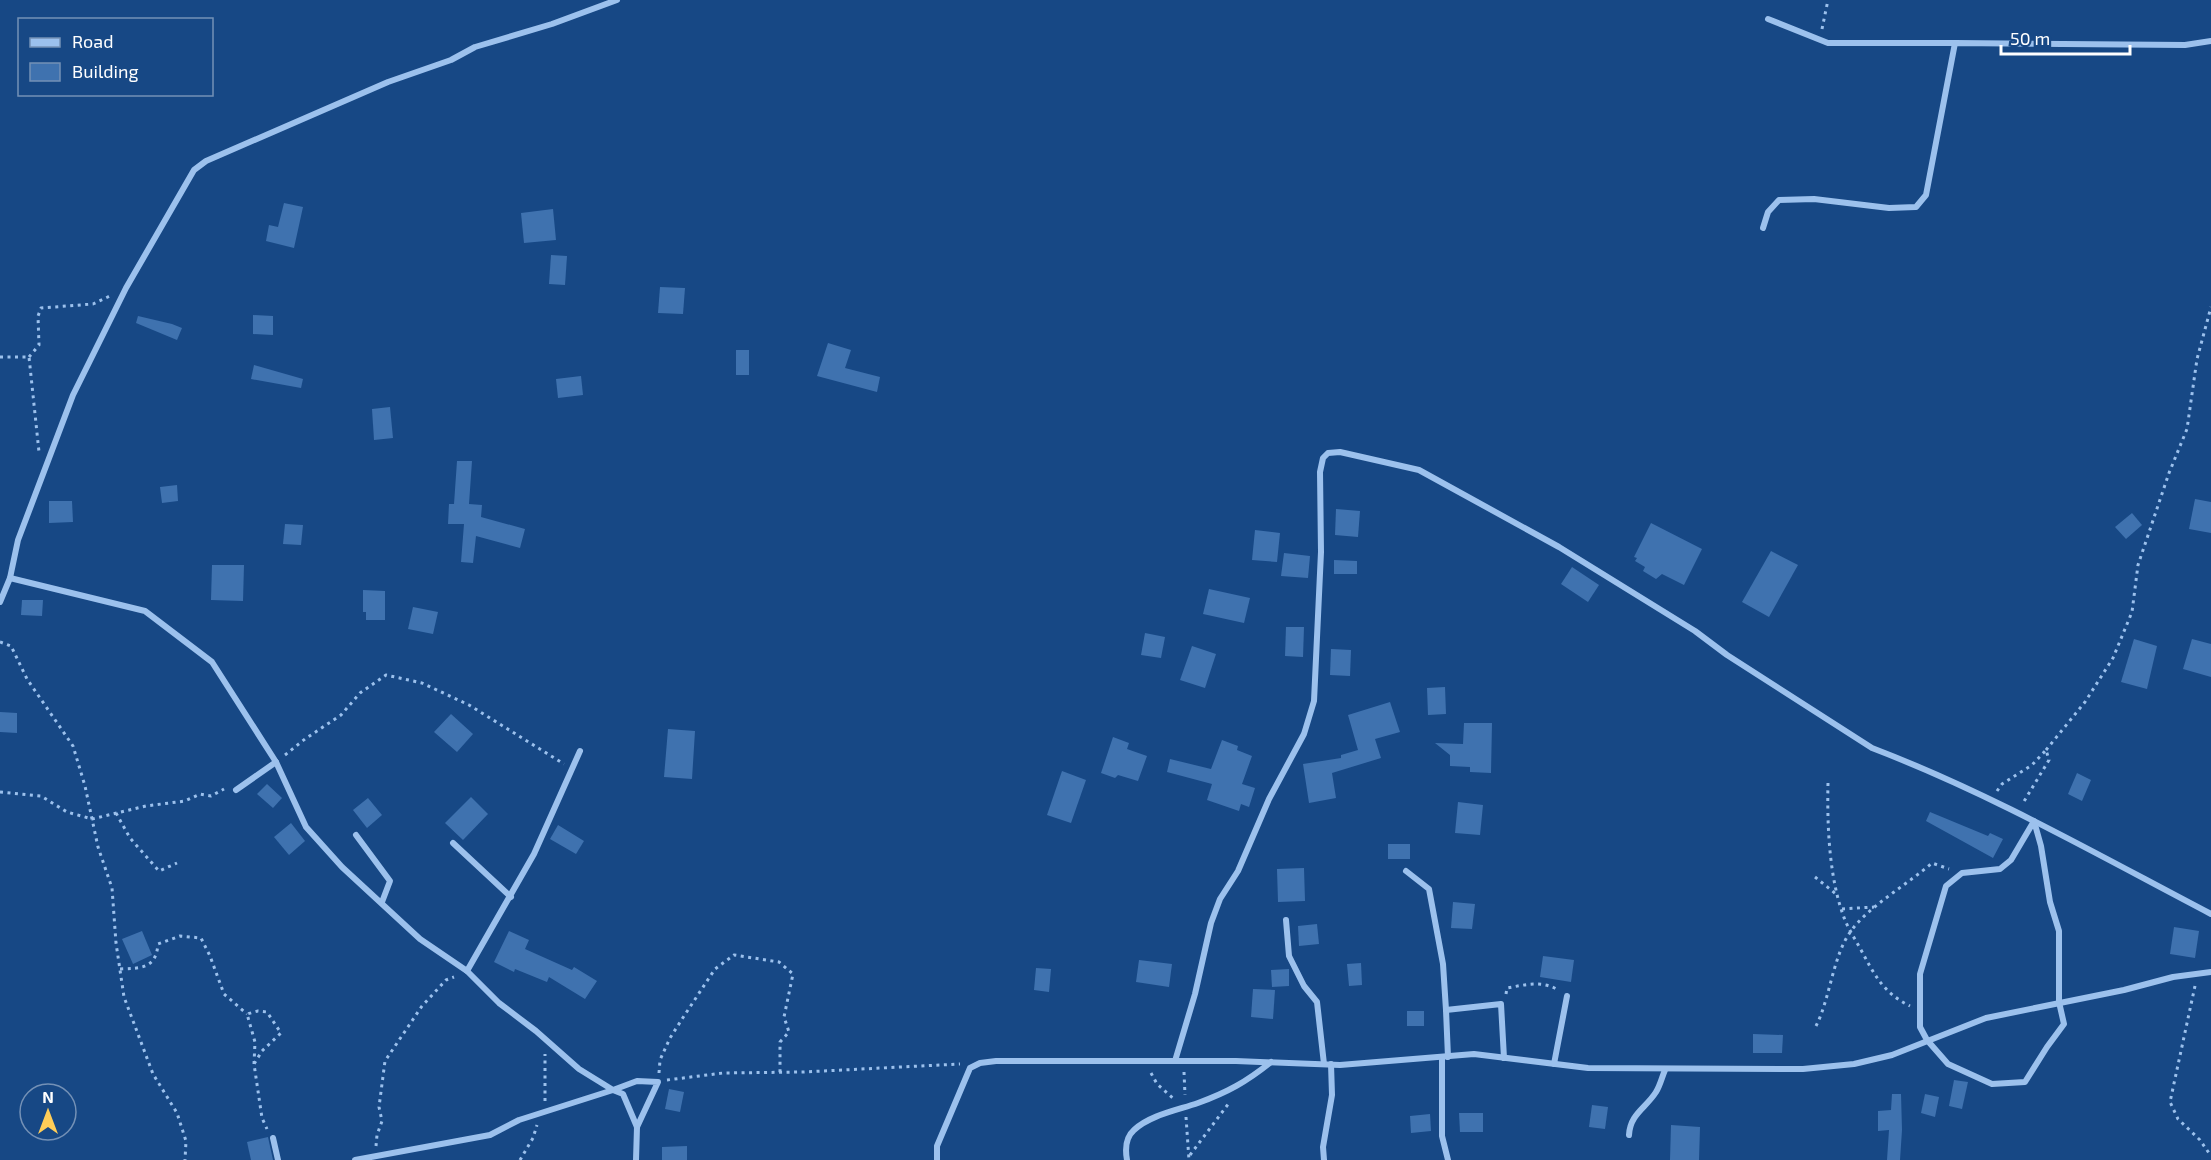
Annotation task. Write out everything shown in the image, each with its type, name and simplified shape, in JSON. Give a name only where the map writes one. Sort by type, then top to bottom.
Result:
[{"type":"street","points":[[0,603],[10,578],[18,540],[73,395],[126,288],[194,170],[206,161],[388,82],[452,60],[475,47],[552,24],[617,0]]},
{"type":"street","points":[[1768,19],[1828,43],[2186,45],[2211,41]]},
{"type":"street","points":[[1763,228],[1768,212],[1779,200],[1814,199],[1889,208],[1916,207],[1926,195],[1955,44]]},
{"type":"street","points":[[1175,1061],[1195,994],[1211,923],[1220,899],[1238,871],[1269,800],[1304,734],[1314,701],[1321,552],[1320,472],[1323,458],[1328,453],[1340,452],[1419,470],[1604,573],[1872,748],[1919,766],[2017,812],[2211,915]]},
{"type":"street","points":[[10,578],[145,611],[212,662],[276,762],[306,827],[342,867],[420,939],[467,971],[500,1003],[579,1069],[623,1094],[637,1127]]},
{"type":"street","points":[[467,971],[534,854],[580,751]]},
{"type":"street","points":[[236,790],[276,762]]},
{"type":"street","points":[[2034,821],[2041,846],[2050,902],[2060,931],[2059,1002],[2064,1024],[2025,1083],[1992,1084],[1948,1064],[1927,1040],[1920,1027],[1920,974],[1946,886],[1962,873],[2000,870],[2011,860],[2034,821]]},
{"type":"street","points":[[356,835],[390,881],[382,902]]},
{"type":"street","points":[[453,843],[511,897]]},
{"type":"street","points":[[1406,871],[1429,890],[1443,964],[1446,1010],[1442,1136],[1448,1160]]},
{"type":"street","points":[[1286,920],[1289,956],[1304,986],[1317,1002],[1328,1064],[1332,1095],[1323,1160]]},
{"type":"street","points":[[937,1160],[937,1146],[970,1068],[980,1063],[996,1061],[1184,1061],[1328,1064],[1474,1054],[1588,1068],[1803,1069],[1854,1064],[1892,1055],[1986,1018],[2211,972]]},
{"type":"street","points":[[1554,1064],[1568,996]]},
{"type":"street","points":[[1446,1010],[1501,1004],[1504,1058]]},
{"type":"street","points":[[1127,1160],[1125,1150],[1127,1139],[1133,1130],[1156,1117],[1248,1081],[1271,1062]]},
{"type":"street","points":[[1629,1135],[1629,1126],[1636,1113],[1656,1092],[1665,1070]]},
{"type":"street","points":[[355,1160],[490,1135],[519,1120],[637,1081],[658,1082],[637,1127],[636,1160]]},
{"type":"street","points":[[273,1138],[278,1160]]},
{"type":"path","points":[[1819,39],[1828,0]]},
{"type":"path","points":[[39,455],[29,357],[39,345],[38,316],[41,308],[93,304],[126,288]]},
{"type":"path","points":[[1991,800],[2002,784],[2032,765],[2046,750],[2085,702],[2113,658],[2132,612],[2138,565],[2169,473],[2187,429],[2197,359],[2211,307]]},
{"type":"path","points":[[0,357],[29,357]]},
{"type":"path","points":[[0,642],[11,646],[27,679],[73,746],[98,847],[112,888],[124,997],[153,1074],[177,1113],[186,1141],[185,1160]]},
{"type":"path","points":[[276,762],[341,715],[360,693],[386,675],[422,683],[469,705],[573,769]]},
{"type":"path","points":[[2017,812],[2049,760],[2046,750]]},
{"type":"path","points":[[1828,783],[1827,810],[1838,895],[1842,909],[1874,975],[1894,998],[1920,1011]]},
{"type":"path","points":[[0,792],[41,796],[67,812],[92,819],[146,806],[185,801],[200,794],[211,796],[223,789],[236,790]]},
{"type":"path","points":[[116,813],[130,838],[159,871],[177,863]]},
{"type":"path","points":[[1816,1026],[1844,944],[1851,931],[1876,907],[1932,863],[1962,873]]},
{"type":"path","points":[[1815,877],[1838,895]]},
{"type":"path","points":[[1842,909],[1876,907]]},
{"type":"path","points":[[120,969],[138,968],[153,962],[157,956],[158,944],[180,936],[201,938],[224,994],[247,1014],[255,1042],[254,1064],[262,1118],[273,1138]]},
{"type":"path","points":[[780,1073],[780,1042],[789,1032],[784,1017],[793,974],[779,962],[734,955],[715,969],[670,1038],[660,1060],[658,1082],[723,1073],[780,1073],[980,1063]]},
{"type":"path","points":[[368,1158],[376,1147],[382,1121],[379,1107],[385,1061],[422,1006],[446,980],[467,971]]},
{"type":"path","points":[[2194,974],[2195,986],[2170,1102],[2178,1119],[2200,1140],[2211,1156]]},
{"type":"path","points":[[1501,1004],[1507,988],[1537,984],[1551,986],[1568,996]]},
{"type":"path","points":[[247,1014],[258,1011],[267,1012],[281,1033],[262,1051],[254,1064]]},
{"type":"path","points":[[545,1111],[546,1040]]},
{"type":"path","points":[[1138,1061],[1151,1073],[1157,1084],[1185,1107]]},
{"type":"path","points":[[1184,1061],[1189,1158]]},
{"type":"path","points":[[1189,1158],[1215,1120],[1248,1081]]},
{"type":"path","points":[[520,1160],[537,1126],[536,1114]]},
{"type":"building","points":[[284,203],[303,207],[294,248],[266,241],[269,225],[278,227]]},
{"type":"building","points":[[553,209],[556,240],[524,243],[521,213]]},
{"type":"building","points":[[551,255],[567,256],[565,285],[549,284]]},
{"type":"building","points":[[660,287],[685,288],[683,314],[658,313]]},
{"type":"building","points":[[253,315],[273,316],[273,335],[253,334]]},
{"type":"building","points":[[138,316],[182,328],[177,340],[136,323]]},
{"type":"building","points":[[828,343],[851,350],[845,368],[880,377],[877,392],[817,376]]},
{"type":"building","points":[[736,350],[749,350],[749,375],[736,375]]},
{"type":"building","points":[[254,365],[303,379],[301,388],[251,379]]},
{"type":"building","points":[[581,376],[583,395],[558,398],[556,379]]},
{"type":"building","points":[[390,407],[393,438],[374,440],[372,409]]},
{"type":"building","points":[[457,461],[472,461],[469,504],[482,505],[481,517],[525,529],[520,548],[476,536],[473,563],[461,562],[464,524],[448,524],[449,504],[454,504]]},
{"type":"building","points":[[177,485],[178,501],[162,503],[160,487]]},
{"type":"building","points":[[2195,499],[2211,502],[2211,533],[2189,529]]},
{"type":"building","points":[[49,501],[72,501],[73,522],[49,523]]},
{"type":"building","points":[[1336,509],[1360,511],[1358,537],[1335,535]]},
{"type":"building","points":[[2132,513],[2142,525],[2126,539],[2115,527]]},
{"type":"building","points":[[1651,523],[1702,549],[1684,585],[1662,574],[1656,579],[1643,571],[1645,567],[1635,561],[1637,558],[1634,557]]},
{"type":"building","points":[[285,524],[303,525],[301,545],[283,544]]},
{"type":"building","points":[[1255,530],[1280,533],[1277,562],[1252,560]]},
{"type":"building","points":[[1771,551],[1798,565],[1769,617],[1742,602]]},
{"type":"building","points":[[1284,553],[1310,556],[1308,578],[1281,576]]},
{"type":"building","points":[[1334,560],[1357,561],[1357,574],[1334,574]]},
{"type":"building","points":[[212,565],[244,565],[243,601],[211,600]]},
{"type":"building","points":[[1572,567],[1599,585],[1588,602],[1561,584]]},
{"type":"building","points":[[1209,589],[1250,598],[1244,623],[1203,614]]},
{"type":"building","points":[[363,590],[385,591],[385,620],[366,620],[366,612],[363,612]]},
{"type":"building","points":[[22,600],[43,600],[42,616],[21,615]]},
{"type":"building","points":[[413,607],[438,612],[433,634],[408,629]]},
{"type":"building","points":[[1286,627],[1304,627],[1303,657],[1285,656]]},
{"type":"building","points":[[1145,633],[1165,637],[1161,658],[1141,655]]},
{"type":"building","points":[[2134,639],[2157,646],[2147,689],[2121,682]]},
{"type":"building","points":[[2192,639],[2211,644],[2211,677],[2183,669]]},
{"type":"building","points":[[1192,646],[1216,654],[1205,688],[1180,680]]},
{"type":"building","points":[[1331,649],[1351,650],[1350,676],[1330,675]]},
{"type":"building","points":[[1445,687],[1446,714],[1428,715],[1427,688]]},
{"type":"building","points":[[1390,702],[1400,732],[1375,739],[1381,758],[1332,773],[1336,798],[1309,803],[1303,764],[1341,758],[1341,755],[1358,750],[1348,715]]},
{"type":"building","points":[[0,712],[17,713],[17,733],[0,732]]},
{"type":"building","points":[[451,714],[473,734],[457,752],[434,732]]},
{"type":"building","points":[[1464,723],[1492,723],[1491,773],[1470,772],[1470,767],[1450,766],[1450,755],[1435,743],[1463,744]]},
{"type":"building","points":[[668,729],[695,731],[692,779],[664,777]]},
{"type":"building","points":[[1113,737],[1129,743],[1127,749],[1147,756],[1138,781],[1118,775],[1115,778],[1101,773]]},
{"type":"building","points":[[1222,740],[1238,746],[1237,750],[1252,756],[1242,784],[1255,788],[1249,807],[1241,804],[1239,811],[1207,800],[1212,784],[1167,772],[1170,759],[1211,769]]},
{"type":"building","points":[[1062,771],[1086,780],[1071,823],[1047,815]]},
{"type":"building","points":[[2077,773],[2091,780],[2082,801],[2068,794]]},
{"type":"building","points":[[267,784],[282,798],[273,808],[257,794]]},
{"type":"building","points":[[471,797],[488,814],[463,840],[445,823]]},
{"type":"building","points":[[368,798],[382,815],[367,828],[353,810]]},
{"type":"building","points":[[1458,802],[1483,805],[1480,835],[1455,833]]},
{"type":"building","points":[[1930,812],[1988,836],[1990,833],[2003,839],[1993,858],[1926,821]]},
{"type":"building","points":[[291,823],[305,841],[289,855],[274,837]]},
{"type":"building","points":[[558,825],[584,841],[576,854],[550,839]]},
{"type":"building","points":[[1388,844],[1410,844],[1410,859],[1388,859]]},
{"type":"building","points":[[1304,868],[1305,901],[1278,902],[1277,869]]},
{"type":"building","points":[[1453,902],[1475,904],[1472,929],[1451,928]]},
{"type":"building","points":[[1317,924],[1319,944],[1299,946],[1298,926]]},
{"type":"building","points":[[2174,927],[2199,931],[2195,958],[2170,954]]},
{"type":"building","points":[[142,931],[152,955],[133,964],[122,939]]},
{"type":"building","points":[[509,931],[529,940],[525,949],[572,970],[574,967],[597,981],[585,999],[549,977],[547,982],[515,969],[514,972],[494,962]]},
{"type":"building","points":[[1543,956],[1574,960],[1571,982],[1540,977]]},
{"type":"building","points":[[1139,960],[1172,964],[1169,987],[1136,982]]},
{"type":"building","points":[[1361,963],[1362,985],[1349,986],[1347,964]]},
{"type":"building","points":[[1036,968],[1051,969],[1049,992],[1034,990]]},
{"type":"building","points":[[1289,969],[1289,986],[1272,987],[1271,970]]},
{"type":"building","points":[[1253,989],[1275,990],[1273,1019],[1251,1017]]},
{"type":"building","points":[[1407,1011],[1424,1011],[1424,1026],[1407,1026]]},
{"type":"building","points":[[1753,1034],[1783,1035],[1782,1053],[1753,1053]]},
{"type":"building","points":[[1954,1080],[1968,1082],[1962,1109],[1949,1106]]},
{"type":"building","points":[[669,1089],[684,1092],[680,1112],[665,1109]]},
{"type":"building","points":[[1892,1094],[1901,1094],[1900,1160],[1887,1160],[1889,1130],[1878,1131],[1878,1111],[1891,1110]]},
{"type":"building","points":[[1925,1094],[1939,1097],[1935,1117],[1921,1113]]},
{"type":"building","points":[[1592,1105],[1608,1107],[1605,1129],[1589,1127]]},
{"type":"building","points":[[1459,1113],[1483,1113],[1483,1132],[1460,1132]]},
{"type":"building","points":[[1430,1114],[1431,1131],[1411,1133],[1410,1116]]},
{"type":"building","points":[[1671,1125],[1700,1127],[1699,1160],[1670,1160]]},
{"type":"building","points":[[268,1137],[273,1160],[251,1160],[247,1142]]},
{"type":"building","points":[[687,1146],[687,1160],[662,1160],[662,1147]]}]
